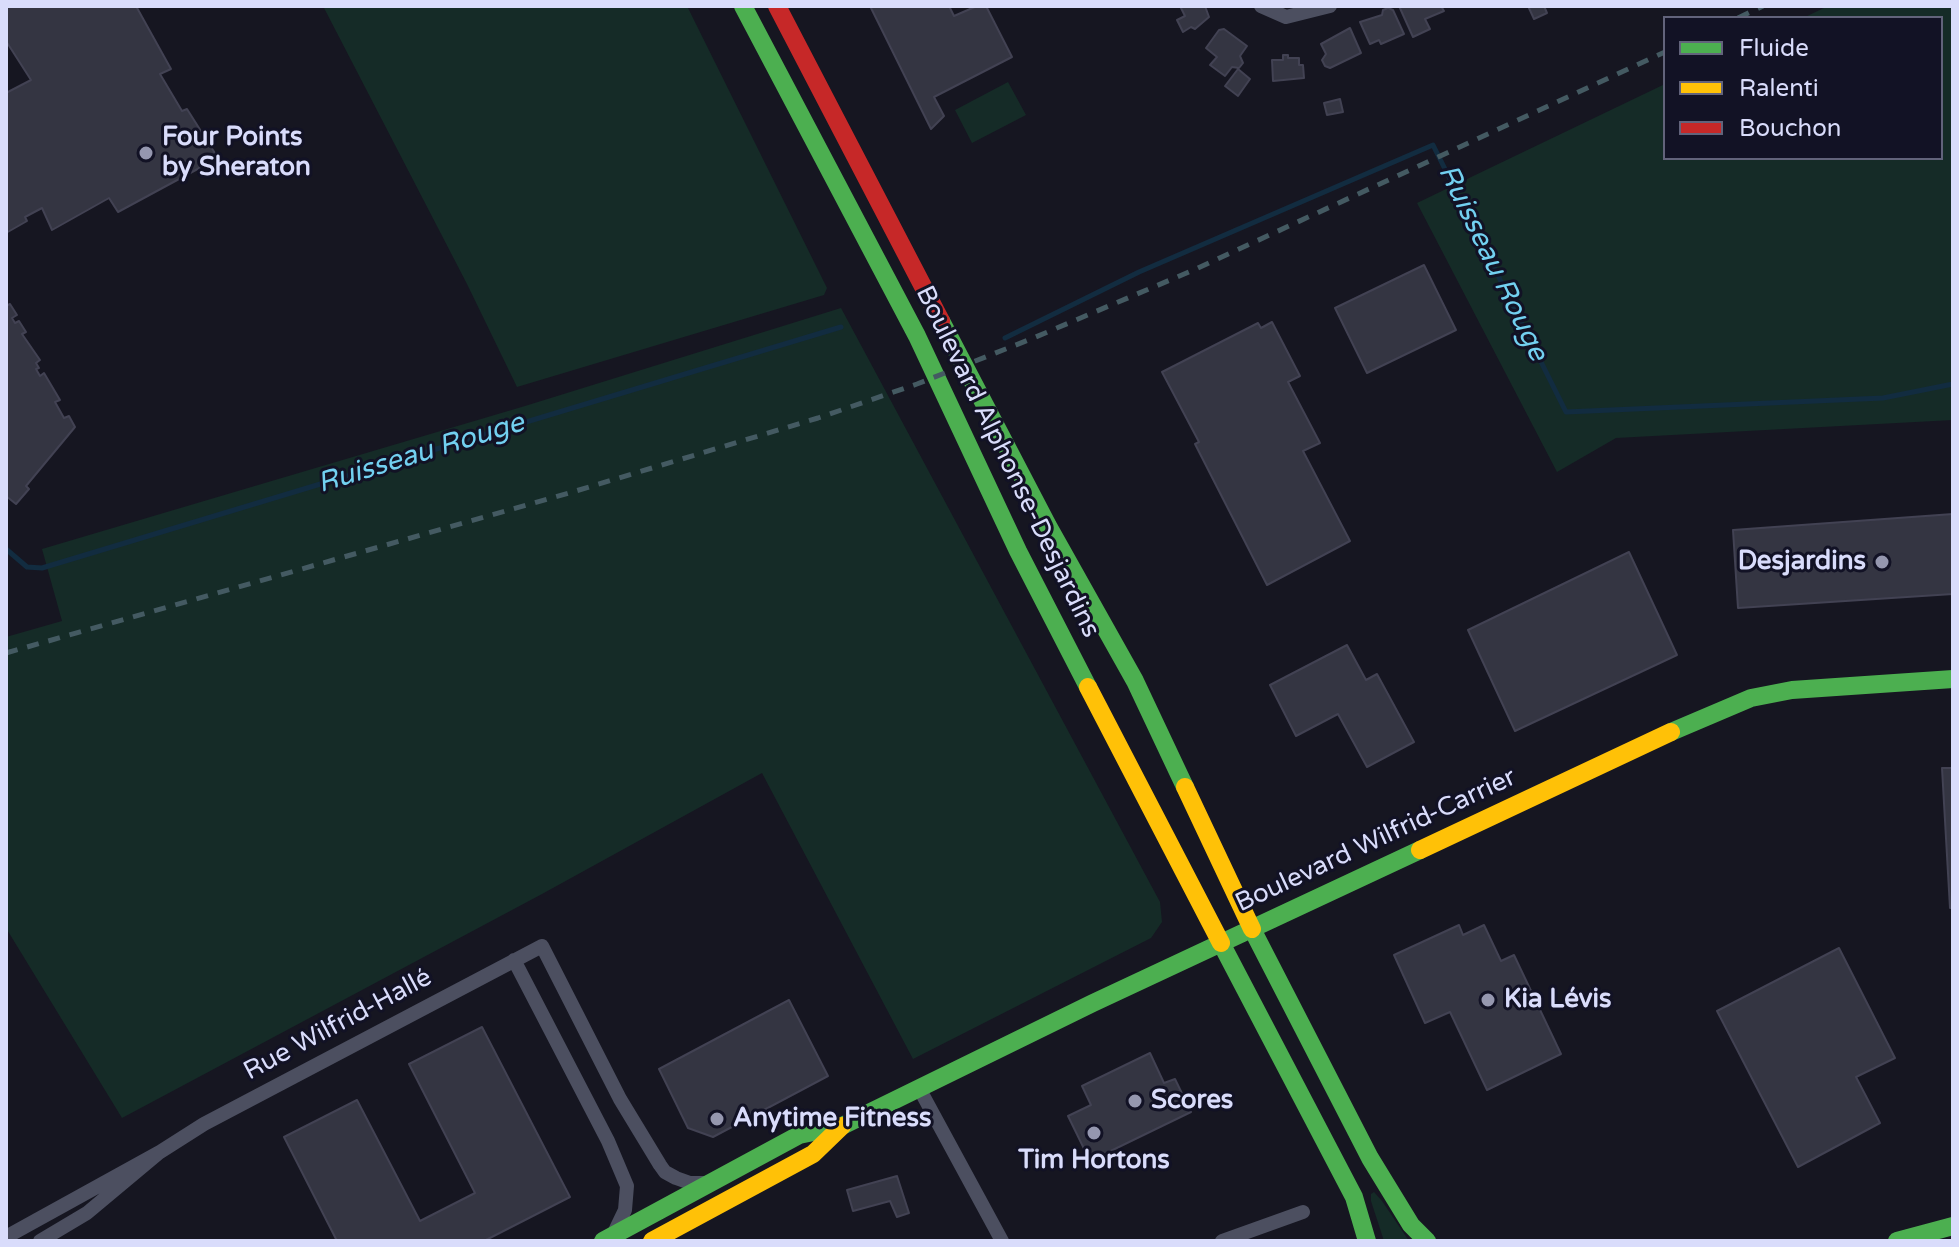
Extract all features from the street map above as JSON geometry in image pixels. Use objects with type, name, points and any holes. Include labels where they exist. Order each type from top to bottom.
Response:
[{"type":"main road","name":"Boulevard Alphonse-Desjardins","points":[[743,6],[917,336],[1018,551],[1354,1197],[1367,1241]]},
{"type":"main road","name":"Boulevard Alphonse-Desjardins","points":[[777,6],[1048,526],[1135,681],[1252,929],[1370,1158],[1411,1225],[1427,1241]]},
{"type":"main road","name":"Boulevard Wilfrid-Carrier","points":[[608,1238],[799,1135],[842,1126],[1561,781],[1751,698],[1792,690],[1953,679]]},
{"type":"main road","name":"Boulevard Wilfrid-Carrier","points":[[652,1241],[813,1154],[842,1126]]},
{"type":"main road","points":[[1897,1241],[1953,1226]]},
{"type":"street","points":[[1261,6],[1286,17],[1330,6]]},
{"type":"street","name":"Rue Wilfrid-Hallé","points":[[6,1237],[218,1117],[542,946],[620,1099],[660,1165],[676,1178],[690,1183],[706,1183]]},
{"type":"street","points":[[514,960],[608,1141],[627,1186],[625,1210],[608,1238]]},
{"type":"street","points":[[919,1088],[1002,1241]]},
{"type":"street","name":"Rue Wilfrid-Hallé","points":[[40,1241],[87,1213],[160,1152]]},
{"type":"street","points":[[1222,1241],[1303,1212]]},
{"type":"green space","points":[[323,6],[687,6],[827,288],[824,295],[517,387]]},
{"type":"green space","points":[[1828,6],[1953,6],[1953,420],[1616,438],[1557,472],[1417,203],[1663,85],[1663,160],[1943,160],[1943,16],[1807,16]]},
{"type":"green space","points":[[1008,82],[1026,115],[972,143],[955,110]]},
{"type":"green space","points":[[841,308],[1160,902],[1162,922],[1151,938],[913,1059],[762,773],[122,1118],[6,928],[6,637],[62,621],[42,549],[525,406]]},
{"type":"green space","points":[[1374,1192],[1409,1241],[1384,1241],[1371,1201]]},
{"type":"building","points":[[6,6],[136,6],[171,69],[160,74],[182,111],[187,109],[218,158],[118,212],[109,198],[52,230],[42,208],[6,233],[6,93],[31,80],[6,41]]},
{"type":"building","points":[[870,6],[949,6],[954,16],[977,6],[986,6],[1012,57],[934,97],[944,116],[931,129]]},
{"type":"building","points":[[1180,6],[1205,6],[1209,17],[1195,29],[1191,27],[1183,32],[1177,20],[1185,16]]},
{"type":"building","points":[[1399,6],[1441,6],[1444,11],[1425,19],[1430,29],[1413,37]]},
{"type":"building","points":[[1528,6],[1544,6],[1547,13],[1534,19]]},
{"type":"building","points":[[1383,10],[1393,10],[1404,34],[1381,44],[1379,40],[1370,44],[1360,22],[1382,15]]},
{"type":"building","points":[[1350,28],[1361,53],[1330,68],[1325,66],[1322,60],[1326,54],[1321,44]]},
{"type":"building","points":[[1224,29],[1247,46],[1240,56],[1243,63],[1239,68],[1232,67],[1225,76],[1210,65],[1217,57],[1206,48],[1219,30]]},
{"type":"building","points":[[1283,55],[1299,58],[1304,78],[1273,81],[1272,60],[1283,60]]},
{"type":"building","points":[[1238,69],[1250,79],[1238,96],[1225,86]]},
{"type":"building","points":[[1340,99],[1343,112],[1327,115],[1324,103]]},
{"type":"building","points":[[1424,265],[1456,330],[1367,373],[1335,308]]},
{"type":"building","points":[[10,304],[17,315],[12,318],[15,323],[19,321],[26,332],[22,334],[40,360],[36,363],[39,368],[36,369],[40,376],[44,373],[60,400],[55,402],[64,418],[69,416],[75,427],[26,486],[29,489],[16,504],[6,496],[6,306]]},
{"type":"building","points":[[1272,322],[1300,376],[1288,382],[1320,443],[1303,451],[1350,541],[1267,585],[1162,372],[1258,323],[1261,328]]},
{"type":"building","points":[[1953,514],[1953,594],[1738,608],[1733,530]]},
{"type":"building","points":[[1629,552],[1677,655],[1515,731],[1468,630]]},
{"type":"building","points":[[1347,645],[1366,680],[1377,674],[1414,742],[1367,767],[1338,714],[1296,736],[1270,685]]},
{"type":"building","points":[[1942,768],[1953,768],[1953,908],[1950,908]]},
{"type":"building","points":[[1459,925],[1463,935],[1484,925],[1501,961],[1514,955],[1561,1054],[1487,1090],[1450,1012],[1425,1023],[1394,955]]},
{"type":"building","points":[[1839,948],[1895,1058],[1856,1077],[1880,1123],[1798,1167],[1717,1011]]},
{"type":"building","points":[[789,1000],[828,1076],[713,1137],[688,1128],[659,1069]]},
{"type":"building","points":[[482,1027],[570,1197],[484,1241],[337,1241],[284,1137],[357,1100],[420,1221],[475,1193],[409,1064]]},
{"type":"building","points":[[1150,1053],[1164,1083],[1175,1079],[1191,1112],[1090,1161],[1068,1116],[1091,1105],[1082,1086]]},
{"type":"building","points":[[897,1176],[909,1213],[897,1217],[890,1201],[853,1211],[847,1190]]},
{"type":"waterway","name":"Ruisseau Rouge","points":[[1005,338],[1139,272],[1433,145],[1566,412],[1883,398],[1953,384]]},
{"type":"waterway","name":"Ruisseau Rouge","points":[[6,549],[27,567],[42,568],[841,327]]},
{"type":"railway","points":[[1742,16],[1763,6]]},
{"type":"railway","points":[[6,653],[569,493],[818,418],[917,384],[1196,269],[1663,53]]},
{"type":"traffic: fast","points":[[743,6],[917,336],[1018,551],[1088,687]]},
{"type":"traffic: fast","points":[[941,321],[1048,526],[1135,681],[1185,787]]},
{"type":"traffic: fast","points":[[1671,732],[1751,698],[1792,690],[1953,679]]},
{"type":"traffic: fast","points":[[603,1241],[799,1135],[842,1126],[1093,1003],[1420,850]]},
{"type":"traffic: fast","points":[[1252,929],[1370,1158],[1411,1225],[1427,1241]]},
{"type":"traffic: fast","points":[[1221,943],[1354,1197],[1367,1241]]},
{"type":"traffic: fast","points":[[1897,1241],[1953,1226]]},
{"type":"traffic: slow","points":[[1088,687],[1221,943]]},
{"type":"traffic: slow","points":[[1420,850],[1671,732]]},
{"type":"traffic: slow","points":[[1185,787],[1252,929]]},
{"type":"traffic: slow","points":[[652,1241],[813,1154],[842,1126]]},
{"type":"traffic: jam","points":[[777,6],[941,321]]},
{"type":"place","name":"Four Points by Sheraton","points":[[146,153]]},
{"type":"place","name":"Desjardins","points":[[1882,562]]},
{"type":"place","name":"Kia Lévis","points":[[1488,1000]]},
{"type":"place","name":"Scores","points":[[1135,1101]]},
{"type":"place","name":"Anytime Fitness","points":[[717,1119]]},
{"type":"place","name":"Tim Hortons","points":[[1094,1133]]}]
